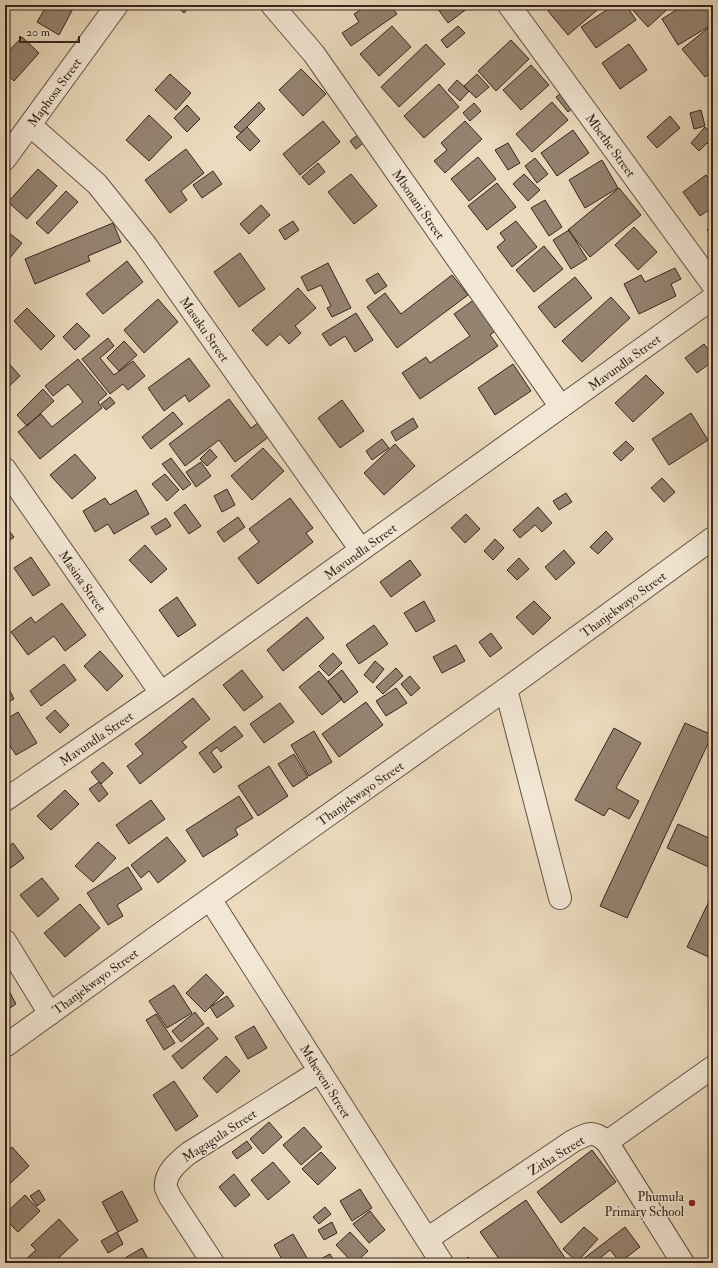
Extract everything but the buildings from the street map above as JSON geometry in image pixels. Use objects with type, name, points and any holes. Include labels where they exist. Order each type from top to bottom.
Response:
[{"type":"street","name":"Maphosa Street","points":[[5,159],[116,5]]},
{"type":"street","name":"Mbonani Street","points":[[272,5],[314,54],[561,407]]},
{"type":"street","name":"Mbethe Street","points":[[509,5],[713,285]]},
{"type":"street","name":"Masuku Street","points":[[30,125],[97,184],[140,238],[361,550]]},
{"type":"street","name":"Mavundla Street","points":[[5,800],[161,693],[713,298]]},
{"type":"street","name":"Masina Street","points":[[5,469],[161,693]]},
{"type":"street","name":"Thanjekwayo Street","points":[[5,1046],[710,545]]},
{"type":"street","points":[[506,689],[560,898]]},
{"type":"street","name":"Msheveni Street","points":[[210,899],[442,1263]]},
{"type":"street","points":[[5,941],[50,1014]]},
{"type":"street","points":[[682,1263],[607,1142],[713,1067]]},
{"type":"street","name":"Magagula Street","points":[[213,1263],[170,1197],[166,1188],[170,1173],[175,1166],[189,1154],[320,1070]]},
{"type":"street","name":"Zitha Street","points":[[427,1239],[582,1136],[596,1134],[607,1142]]},
{"type":"place","name":"Phumula Primary School","points":[[692,1203]]}]
